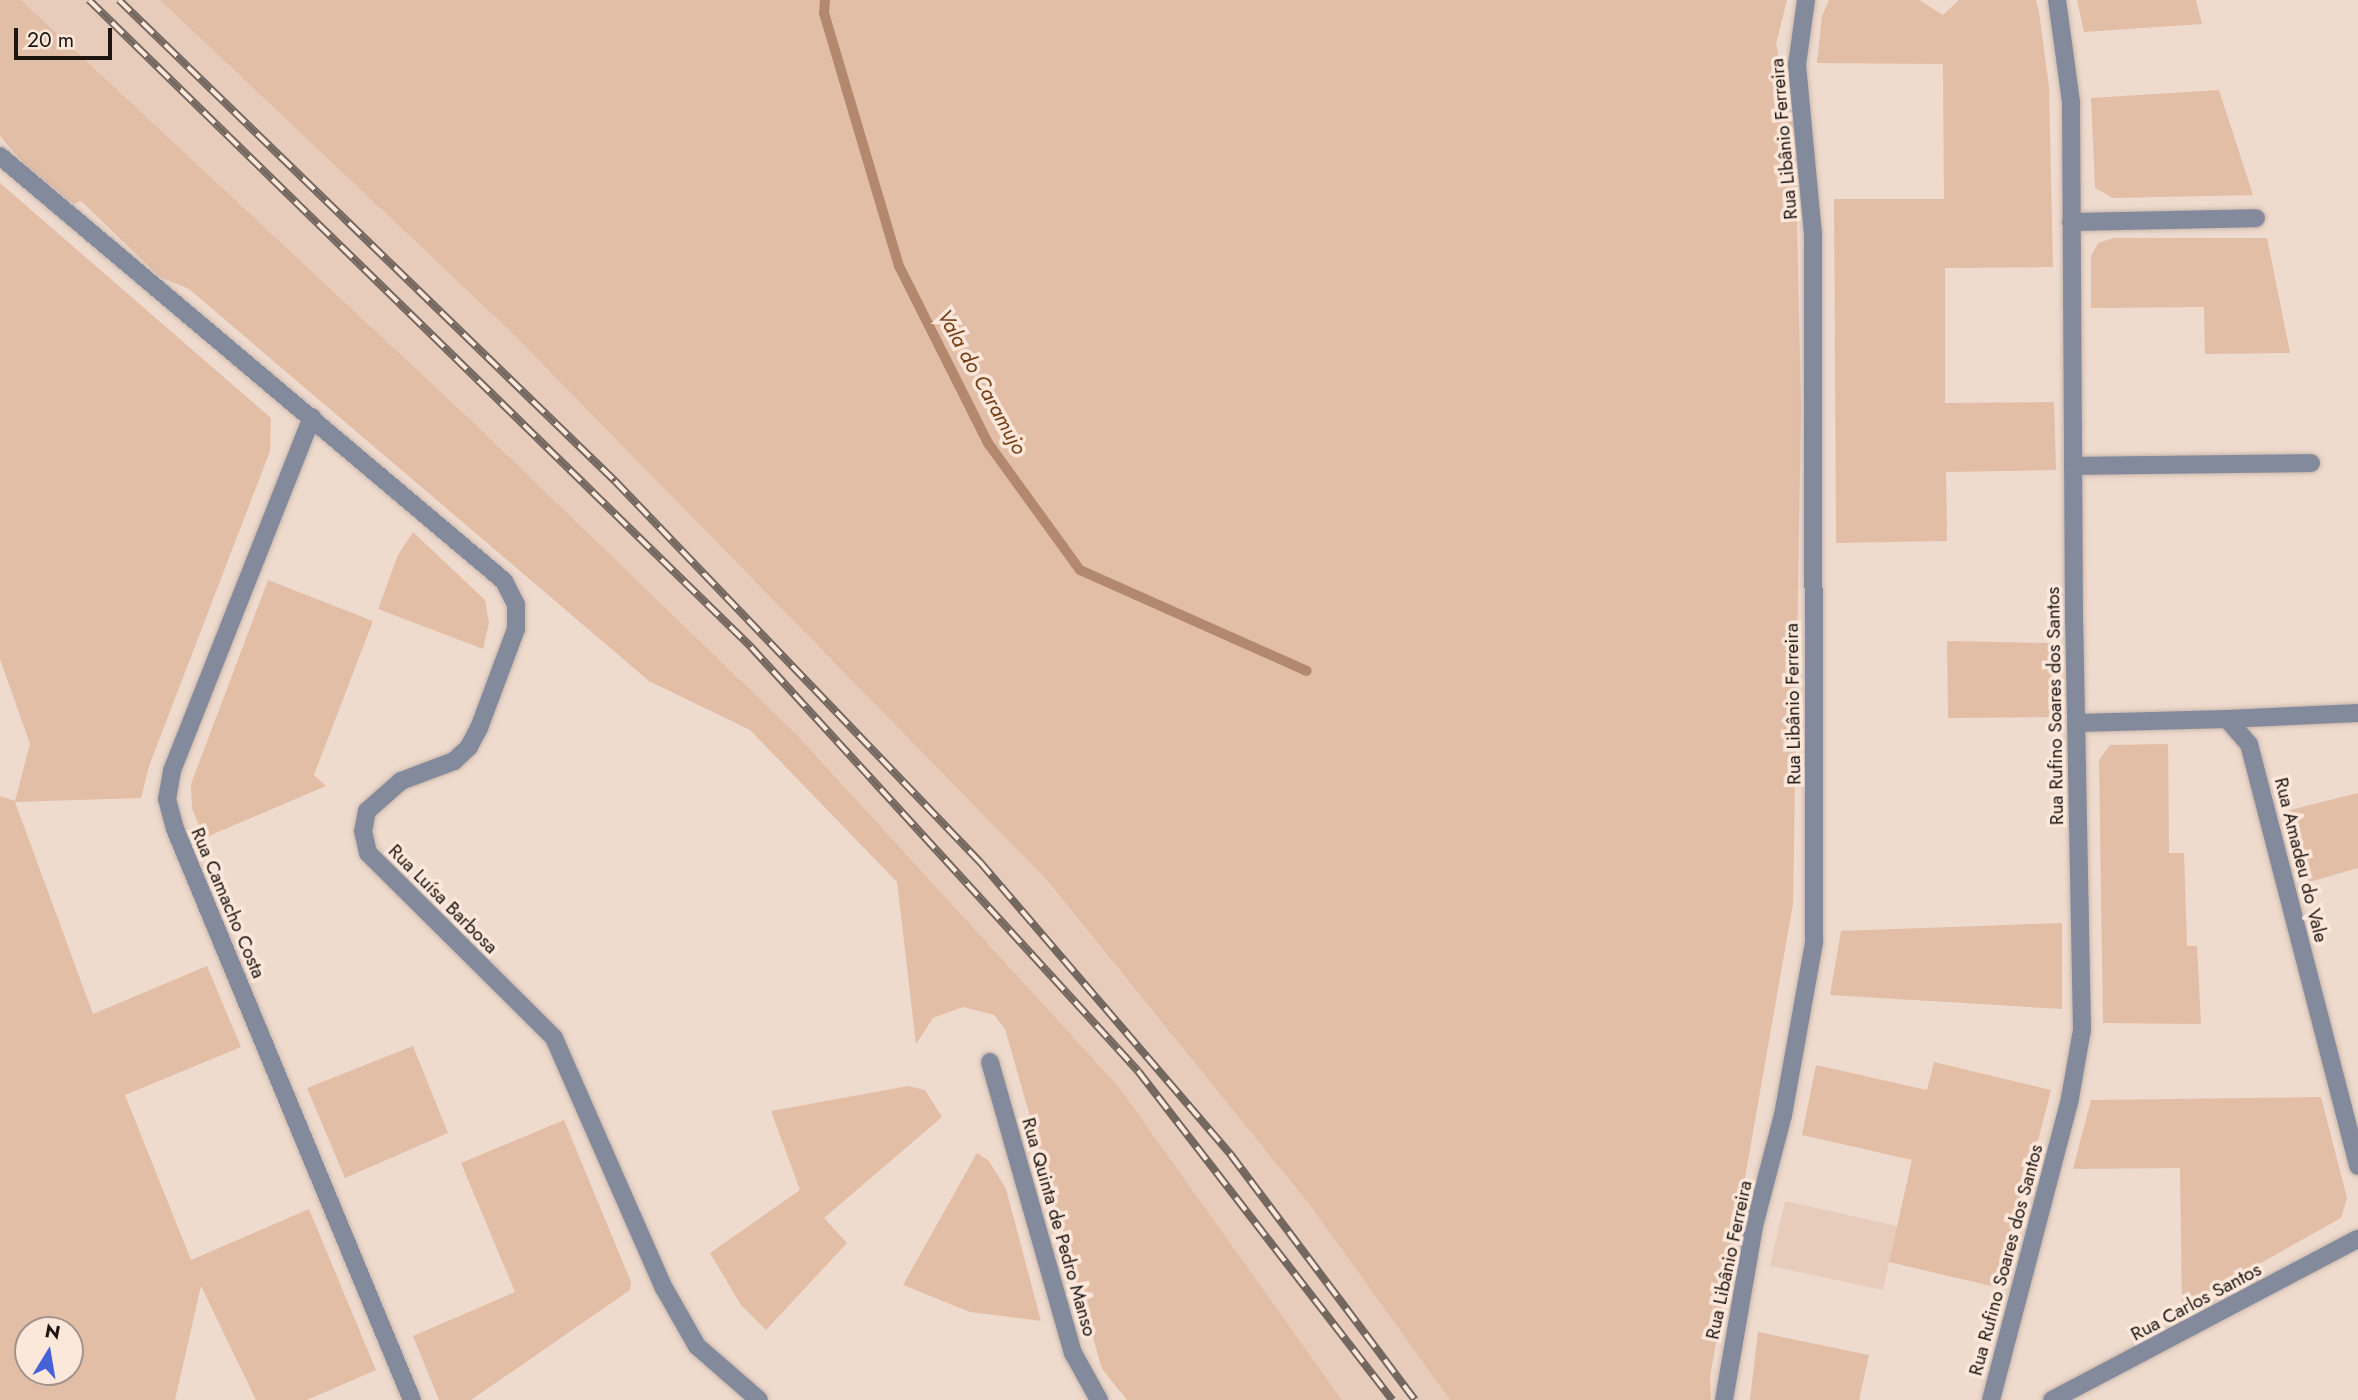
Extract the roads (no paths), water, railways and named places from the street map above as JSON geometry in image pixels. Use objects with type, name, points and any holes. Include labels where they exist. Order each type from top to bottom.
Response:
[{"type":"street","name":"Rua Libânio Ferreira","points":[[1724,1400],[1752,1237],[1783,1115],[1814,942],[1812,206],[1797,65],[1806,0]]},
{"type":"street","name":"Rua Rufino Soares dos Santos","points":[[1991,1400],[2070,1098],[2082,1030],[2073,466],[2071,102],[2057,0]]},
{"type":"street","name":"Rua Luísa Barbosa","points":[[0,156],[474,552],[504,581],[516,605],[511,651],[469,747],[454,761],[401,781],[381,795],[368,811],[363,831],[368,853],[554,1038],[670,1299],[697,1346],[758,1400]]},
{"type":"street","points":[[2071,222],[2256,218]]},
{"type":"street","name":"Rua Camacho Costa","points":[[312,417],[172,771],[167,799],[175,829],[412,1400]]},
{"type":"street","points":[[2073,466],[2311,463]]},
{"type":"street","points":[[2077,723],[2358,713]]},
{"type":"street","name":"Rua Amadeu do Vale","points":[[2227,719],[2249,744],[2358,1166]]},
{"type":"street","name":"Rua Quinta de Pedro Manso","points":[[990,1062],[1073,1353],[1098,1400]]},
{"type":"street","name":"Rua Carlos Santos","points":[[2052,1400],[2358,1239]]},
{"type":"waterway","name":"Vala do Caramujo","points":[[825,0],[824,13],[899,266],[988,443],[1080,570],[1307,671]]},
{"type":"railway","points":[[89,0],[751,647],[1138,1071],[1392,1400]]},
{"type":"railway","points":[[119,0],[615,481],[980,862],[1231,1155],[1415,1400]]}]
